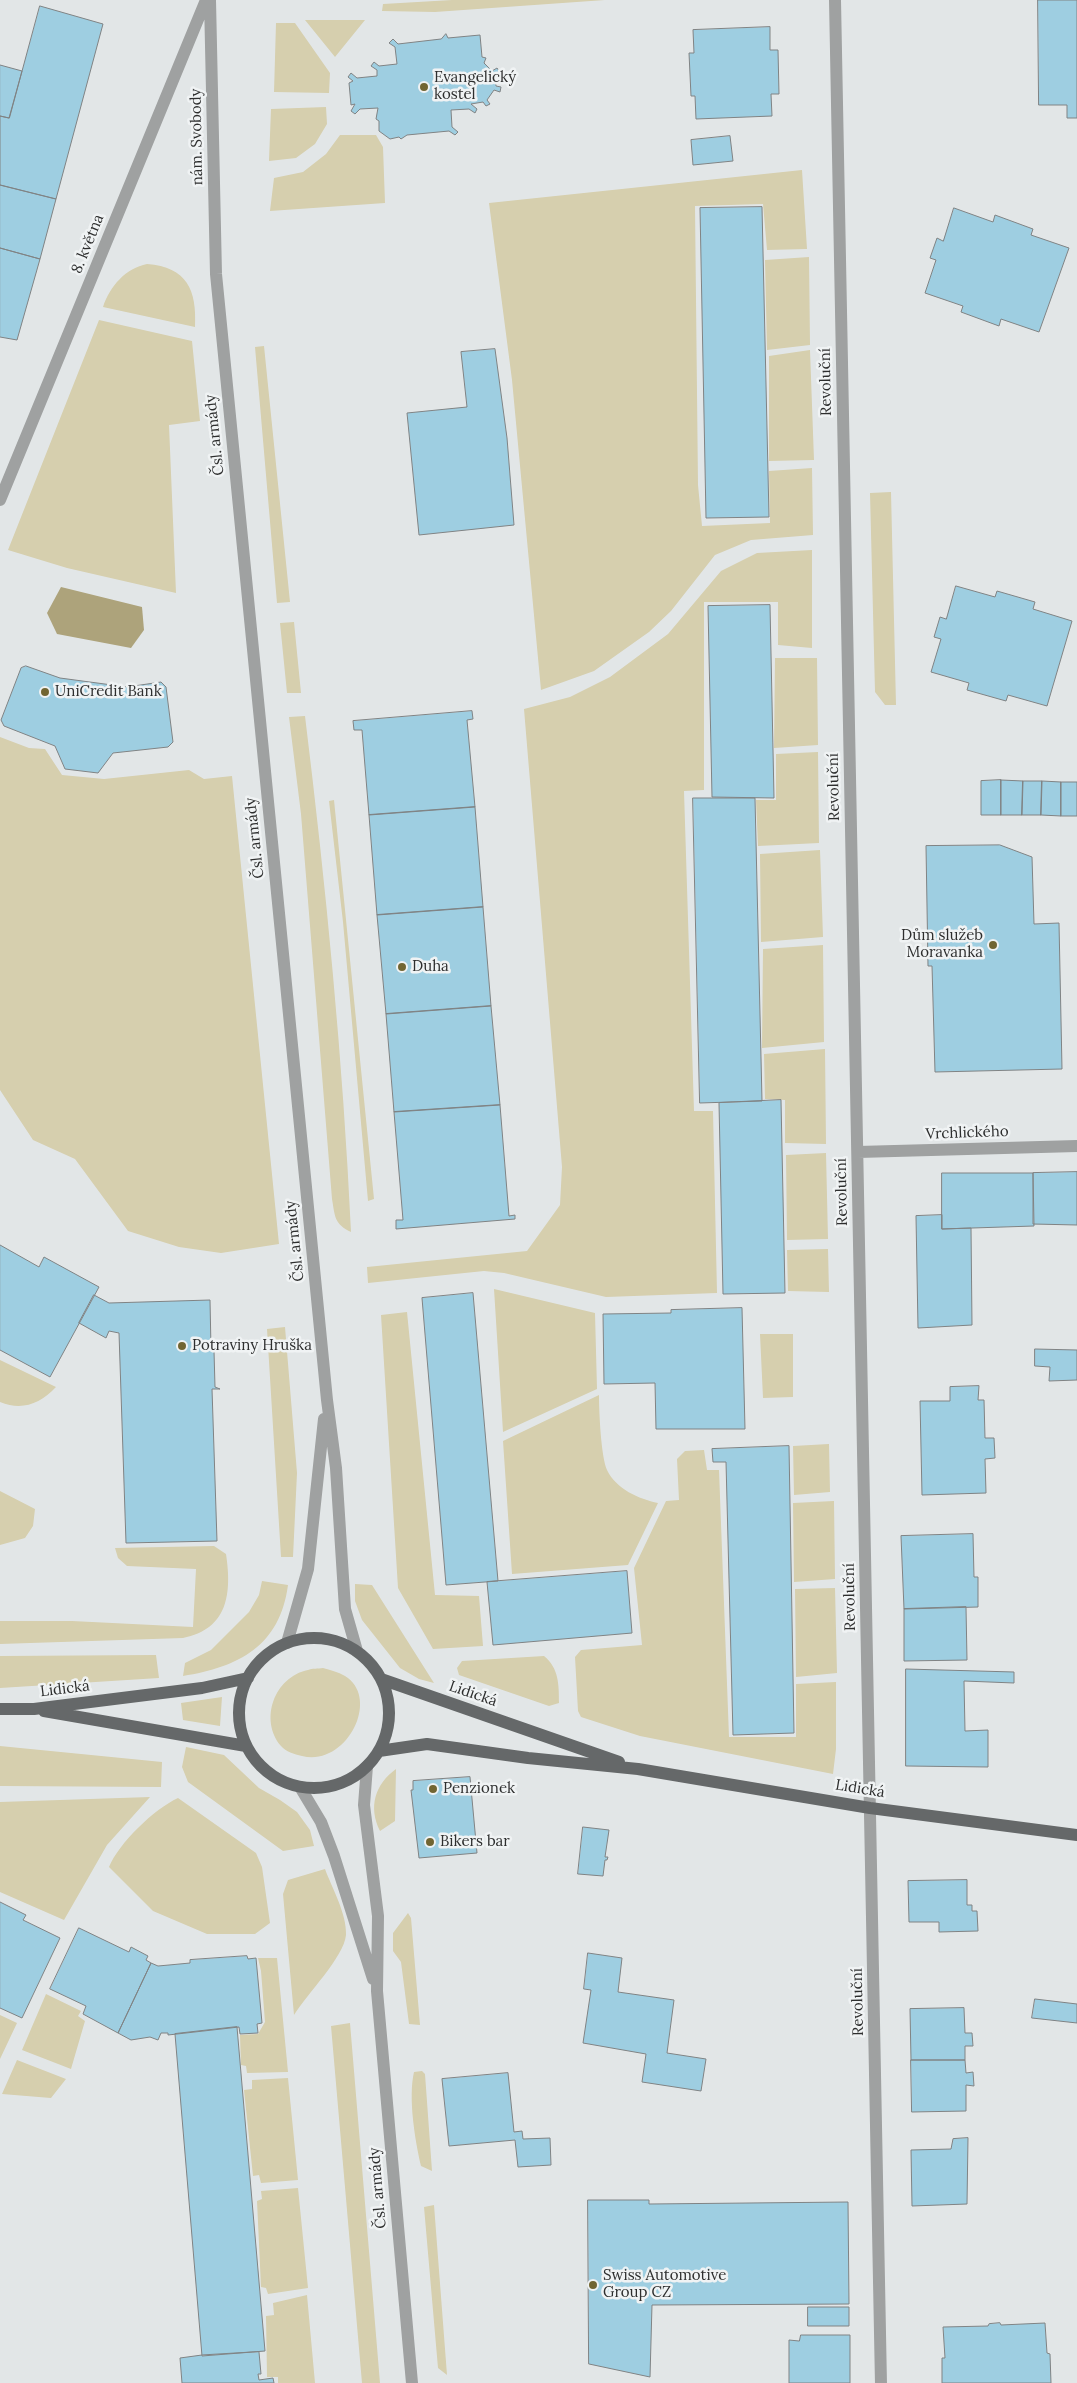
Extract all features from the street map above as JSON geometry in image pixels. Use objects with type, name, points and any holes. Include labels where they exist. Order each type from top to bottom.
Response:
[{"type":"main road","points":[[322,1638],[340,1643],[357,1652],[370,1664],[381,1679],[387,1697],[389,1716],[386,1734],[379,1751],[367,1766],[353,1778],[318,1789],[300,1787],[284,1782],[268,1773],[256,1761],[246,1746],[240,1729],[239,1711],[242,1694],[248,1678],[258,1663],[272,1652],[287,1644],[304,1639],[322,1638]]},
{"type":"main road","name":"Lidická","points":[[0,1709],[34,1709],[202,1688],[248,1678]]},
{"type":"main road","name":"Lidická","points":[[381,1679],[638,1769]]},
{"type":"main road","name":"Lidická","points":[[34,1709],[246,1746]]},
{"type":"main road","name":"Lidická","points":[[379,1751],[427,1744],[528,1758],[638,1769],[870,1808],[1077,1834]]},
{"type":"street","name":"8. května","points":[[0,500],[206,0]]},
{"type":"street","name":"nám. Svobody","points":[[210,0],[216,274]]},
{"type":"street","name":"Revoluční","points":[[835,0],[882,2383]]},
{"type":"street","name":"Čsl. armády","points":[[216,274],[327,1400],[336,1468],[344,1609],[357,1652]]},
{"type":"street","name":"Vrchlického","points":[[858,1152],[1077,1146]]},
{"type":"street","name":"Čsl. armády","points":[[287,1644],[308,1569],[327,1400]]},
{"type":"street","name":"Čsl. armády","points":[[367,1766],[364,1805],[378,1916],[377,1991],[412,2383]]},
{"type":"street","name":"Čsl. armády","points":[[300,1787],[321,1822],[334,1856],[377,1991]]},
{"type":"shaded area","points":[[452,0],[605,0],[435,12],[382,11],[383,4]]},
{"type":"shaded area","points":[[305,20],[365,20],[335,57]]},
{"type":"shaded area","points":[[276,23],[295,23],[330,73],[329,93],[274,92]]},
{"type":"shaded area","points":[[326,107],[327,124],[315,144],[296,158],[269,161],[271,109]]},
{"type":"shaded area","points":[[340,135],[376,135],[383,147],[385,203],[270,211],[274,178],[303,172],[326,154]]},
{"type":"shaded area","points":[[802,170],[807,249],[767,250],[763,204],[695,206],[698,485],[702,526],[770,523],[769,471],[812,468],[813,535],[751,540],[715,555],[671,611],[649,632],[594,671],[541,690],[512,380],[489,203]]},
{"type":"shaded area","points":[[809,257],[810,345],[767,350],[765,260]]},
{"type":"shaded area","points":[[147,264],[172,270],[187,283],[194,302],[195,327],[103,307],[114,285],[120,279],[132,269]]},
{"type":"shaded area","points":[[99,320],[192,341],[200,421],[169,425],[176,593],[67,568],[8,550]]},
{"type":"shaded area","points":[[264,346],[290,602],[277,603],[255,347]]},
{"type":"shaded area","points":[[810,350],[814,460],[769,461],[769,356]]},
{"type":"shaded area","points":[[891,492],[896,705],[885,705],[875,692],[870,493]]},
{"type":"shaded area","points":[[812,550],[812,648],[778,645],[778,602],[704,602],[704,790],[684,791],[694,1111],[713,1111],[717,1293],[606,1297],[504,1273],[484,1271],[368,1283],[367,1267],[527,1251],[560,1205],[562,1167],[524,709],[570,697],[610,677],[668,634],[721,571],[757,553]]},
{"type":"shaded area","points":[[61,587],[142,607],[144,630],[131,648],[57,634],[47,613]]},
{"type":"shaded area","points":[[294,622],[301,693],[287,693],[280,623]]},
{"type":"shaded area","points":[[775,658],[817,658],[818,745],[774,748]]},
{"type":"shaded area","points":[[305,716],[333,974],[348,1167],[351,1232],[338,1223],[332,1199],[301,814],[289,717]]},
{"type":"shaded area","points":[[0,737],[29,748],[45,749],[62,775],[104,779],[189,770],[204,779],[232,776],[279,1244],[221,1253],[179,1247],[128,1231],[75,1159],[33,1140],[0,1090]]},
{"type":"shaded area","points":[[818,752],[819,843],[758,846],[756,800],[776,800],[776,754]]},
{"type":"shaded area","points":[[334,800],[374,1199],[368,1201],[343,922],[329,801]]},
{"type":"shaded area","points":[[820,850],[823,937],[761,942],[760,854]]},
{"type":"shaded area","points":[[823,945],[824,1042],[762,1048],[763,949]]},
{"type":"shaded area","points":[[825,1049],[826,1144],[785,1143],[785,1100],[765,1099],[764,1054]]},
{"type":"shaded area","points":[[826,1153],[828,1239],[787,1240],[786,1155]]},
{"type":"shaded area","points":[[828,1249],[829,1292],[788,1291],[787,1250]]},
{"type":"shaded area","points":[[494,1289],[595,1313],[597,1389],[503,1432]]},
{"type":"shaded area","points":[[407,1312],[435,1595],[479,1596],[483,1646],[433,1649],[398,1588],[381,1315]]},
{"type":"shaded area","points":[[285,1327],[297,1473],[293,1557],[281,1557],[267,1329]]},
{"type":"shaded area","points":[[760,1334],[793,1334],[793,1397],[763,1398]]},
{"type":"shaded area","points":[[0,1360],[56,1387],[44,1398],[23,1406],[8,1405],[0,1402]]},
{"type":"shaded area","points":[[599,1395],[602,1445],[607,1470],[622,1488],[643,1499],[658,1503],[628,1565],[512,1574],[503,1441]]},
{"type":"shaded area","points":[[829,1444],[830,1492],[794,1495],[793,1446]]},
{"type":"shaded area","points":[[704,1450],[707,1470],[719,1470],[729,1737],[796,1737],[796,1684],[836,1682],[836,1749],[833,1774],[640,1736],[581,1717],[578,1711],[575,1657],[581,1650],[642,1645],[634,1568],[666,1501],[679,1500],[677,1459],[685,1451]]},
{"type":"shaded area","points":[[0,1491],[35,1509],[33,1526],[25,1538],[0,1545]]},
{"type":"shaded area","points":[[834,1501],[835,1579],[794,1582],[793,1503]]},
{"type":"shaded area","points":[[214,1546],[226,1554],[228,1569],[227,1596],[224,1608],[218,1618],[210,1627],[198,1633],[183,1638],[0,1644],[0,1621],[72,1621],[193,1627],[196,1569],[127,1566],[118,1558],[115,1548]]},
{"type":"shaded area","points":[[262,1581],[288,1585],[276,1624],[266,1638],[254,1650],[222,1667],[183,1676],[185,1663],[211,1650],[249,1612],[259,1595]]},
{"type":"shaded area","points":[[355,1584],[372,1585],[434,1683],[419,1679],[400,1668],[362,1620],[355,1601]]},
{"type":"shaded area","points":[[835,1588],[837,1673],[796,1677],[795,1589]]},
{"type":"shaded area","points":[[156,1655],[159,1678],[0,1688],[0,1656]]},
{"type":"shaded area","points":[[544,1656],[553,1666],[558,1683],[559,1703],[549,1706],[459,1675],[457,1668],[462,1661]]},
{"type":"shaded area","points":[[323,1668],[345,1676],[355,1686],[360,1699],[359,1714],[354,1728],[345,1741],[333,1751],[318,1757],[293,1754],[283,1748],[274,1736],[271,1712],[274,1701],[286,1681],[296,1674],[310,1669]]},
{"type":"shaded area","points":[[222,1697],[220,1726],[183,1720],[181,1703]]},
{"type":"shaded area","points":[[0,1746],[162,1762],[161,1787],[0,1786]]},
{"type":"shaded area","points":[[186,1747],[224,1755],[259,1788],[297,1812],[310,1830],[314,1846],[283,1851],[188,1782],[182,1767]]},
{"type":"shaded area","points":[[396,1769],[395,1821],[380,1831],[374,1813],[376,1797],[383,1782]]},
{"type":"shaded area","points":[[150,1797],[107,1845],[64,1920],[0,1892],[0,1802]]},
{"type":"shaded area","points":[[178,1798],[256,1853],[262,1867],[270,1923],[255,1934],[207,1934],[153,1911],[109,1867],[121,1848],[148,1818]]},
{"type":"shaded area","points":[[325,1869],[342,1910],[346,1935],[339,1954],[294,2015],[283,1894],[288,1880]]},
{"type":"shaded area","points":[[408,1913],[411,1918],[420,2025],[409,2024],[401,1962],[393,1951],[393,1933]]},
{"type":"shaded area","points":[[258,1958],[277,1958],[288,2072],[247,2073],[246,2066],[241,2065],[240,2035],[258,2034],[265,2022],[261,1971]]},
{"type":"shaded area","points":[[46,1994],[81,2011],[78,2016],[85,2021],[71,2069],[22,2050]]},
{"type":"shaded area","points":[[0,2015],[17,2023],[0,2059]]},
{"type":"shaded area","points":[[350,2023],[380,2383],[362,2383],[331,2026]]},
{"type":"shaded area","points":[[17,2060],[66,2079],[51,2098],[2,2094]]},
{"type":"shaded area","points":[[422,2071],[425,2074],[432,2171],[421,2166],[413,2119],[412,2082],[414,2072]]},
{"type":"shaded area","points":[[288,2078],[298,2180],[261,2183],[259,2175],[253,2176],[244,2090],[252,2089],[252,2080]]},
{"type":"shaded area","points":[[298,2188],[308,2288],[268,2294],[266,2288],[261,2287],[257,2201],[262,2199],[261,2191]]},
{"type":"shaded area","points":[[434,2205],[447,2375],[438,2368],[424,2207]]},
{"type":"shaded area","points":[[307,2295],[315,2383],[278,2383],[278,2377],[267,2377],[266,2316],[274,2315],[273,2303]]},
{"type":"building","points":[[1038,0],[1077,0],[1077,118],[1067,118],[1067,105],[1039,105]]},
{"type":"building","points":[[40,6],[103,24],[56,199],[0,185],[0,116],[9,118]]},
{"type":"building","points":[[770,27],[770,50],[778,50],[779,94],[771,94],[772,116],[696,119],[695,96],[691,96],[689,53],[694,53],[693,30]]},
{"type":"building","name":"Evangelický kostel","points":[[446,34],[448,38],[480,35],[482,57],[486,58],[484,63],[492,71],[497,68],[500,72],[495,75],[496,86],[501,87],[500,92],[494,90],[487,100],[490,104],[486,106],[483,102],[471,104],[477,109],[475,113],[469,109],[451,110],[452,127],[458,132],[455,135],[449,131],[407,135],[401,139],[399,137],[390,139],[379,131],[379,121],[376,119],[378,108],[360,109],[355,114],[351,111],[355,104],[351,105],[349,83],[353,81],[348,77],[351,73],[357,78],[377,76],[377,70],[371,66],[374,62],[379,66],[397,64],[395,47],[389,43],[393,39],[398,44],[441,39]]},
{"type":"building","points":[[0,65],[22,71],[9,118],[0,116]]},
{"type":"building","points":[[730,136],[733,161],[693,165],[691,140]]},
{"type":"building","points":[[0,185],[56,199],[40,259],[0,248]]},
{"type":"building","points":[[762,207],[769,517],[706,518],[700,208]]},
{"type":"building","points":[[954,208],[993,222],[995,215],[1033,229],[1031,235],[1069,248],[1039,332],[1001,319],[999,326],[961,312],[963,306],[925,293],[936,260],[930,258],[937,238],[943,241]]},
{"type":"building","points":[[0,248],[40,259],[17,340],[0,337]]},
{"type":"building","points":[[495,349],[507,438],[514,525],[419,535],[407,413],[467,407],[461,352]]},
{"type":"building","points":[[956,586],[995,597],[997,591],[1035,602],[1033,609],[1072,621],[1047,706],[1008,695],[1006,701],[967,690],[969,683],[931,672],[941,639],[934,637],[940,617],[946,619]]},
{"type":"building","points":[[770,605],[774,798],[712,797],[708,606]]},
{"type":"building","points":[[26,666],[60,678],[127,687],[161,682],[166,687],[173,742],[168,747],[113,753],[98,773],[65,769],[55,746],[4,726],[1,720],[21,668]]},
{"type":"building","points":[[472,711],[473,719],[467,720],[475,807],[369,815],[362,730],[354,730],[353,721]]},
{"type":"building","points":[[1001,780],[1023,781],[1022,815],[1001,815]]},
{"type":"building","points":[[1001,780],[1001,815],[981,815],[981,781]]},
{"type":"building","points":[[1023,781],[1042,781],[1041,815],[1022,815]]},
{"type":"building","points":[[1042,781],[1061,782],[1061,816],[1041,815]]},
{"type":"building","points":[[1061,782],[1077,782],[1077,816],[1061,816]]},
{"type":"building","points":[[693,798],[755,798],[762,1101],[700,1103]]},
{"type":"building","points":[[475,807],[483,907],[377,915],[369,815]]},
{"type":"building","name":"Dům služeb Moravanka","points":[[1000,845],[1032,857],[1034,924],[1059,923],[1062,1069],[935,1072],[932,966],[928,966],[926,846]]},
{"type":"building","points":[[483,907],[491,1006],[386,1014],[377,915]]},
{"type":"building","points":[[491,1006],[500,1105],[394,1112],[386,1014]]},
{"type":"building","points":[[781,1100],[785,1293],[723,1294],[719,1103]]},
{"type":"building","points":[[500,1105],[509,1216],[515,1215],[515,1219],[396,1229],[396,1220],[403,1220],[394,1112]]},
{"type":"building","points":[[1077,1172],[1077,1225],[1033,1224],[1033,1173]]},
{"type":"building","points":[[942,1173],[1033,1173],[1034,1226],[942,1229]]},
{"type":"building","points":[[942,1215],[942,1229],[971,1228],[972,1325],[918,1328],[916,1216]]},
{"type":"building","points":[[0,1245],[39,1267],[44,1257],[99,1287],[50,1377],[0,1350]]},
{"type":"building","points":[[473,1293],[498,1581],[446,1585],[422,1298]]},
{"type":"building","points":[[94,1295],[109,1303],[210,1300],[211,1349],[218,1349],[214,1351],[215,1387],[220,1389],[212,1389],[217,1541],[126,1543],[119,1333],[109,1331],[106,1338],[79,1323]]},
{"type":"building","points":[[742,1308],[745,1429],[656,1429],[655,1383],[604,1384],[603,1314],[671,1313],[671,1310]]},
{"type":"building","points":[[1035,1349],[1077,1350],[1077,1380],[1049,1381],[1050,1367],[1035,1366]]},
{"type":"building","points":[[979,1386],[978,1400],[984,1400],[985,1438],[994,1438],[995,1458],[985,1459],[986,1493],[922,1495],[920,1401],[950,1401],[950,1387]]},
{"type":"building","points":[[789,1446],[794,1733],[733,1735],[726,1462],[713,1462],[712,1449]]},
{"type":"building","points":[[973,1534],[974,1577],[978,1577],[978,1607],[904,1609],[901,1536]]},
{"type":"building","points":[[627,1571],[632,1633],[493,1645],[487,1582]]},
{"type":"building","points":[[966,1607],[967,1660],[904,1661],[904,1609]]},
{"type":"building","points":[[906,1669],[1014,1672],[1014,1683],[964,1681],[965,1731],[988,1730],[988,1767],[906,1766]]},
{"type":"building","points":[[470,1777],[477,1853],[419,1858],[411,1790],[413,1790],[413,1781]]},
{"type":"building","points":[[583,1827],[609,1830],[605,1857],[608,1857],[605,1860],[603,1876],[578,1874]]},
{"type":"building","points":[[967,1880],[967,1905],[972,1905],[972,1911],[977,1911],[978,1931],[939,1932],[939,1922],[909,1922],[908,1881]]},
{"type":"building","points":[[0,1902],[26,1915],[23,1920],[60,1938],[22,2018],[0,2008]]},
{"type":"building","points":[[79,1928],[129,1952],[131,1947],[148,1956],[146,1960],[151,1963],[118,2033],[83,2014],[86,2006],[50,1989]]},
{"type":"building","points":[[588,1953],[622,1958],[618,1992],[674,2000],[667,2053],[706,2059],[701,2091],[642,2082],[646,2054],[583,2043],[591,1990],[584,1989]]},
{"type":"building","points":[[247,1956],[248,1959],[256,1958],[262,2023],[257,2024],[258,2033],[240,2034],[239,2027],[168,2035],[168,2033],[161,2033],[158,2040],[150,2037],[131,2040],[118,2033],[151,1963],[158,1966],[190,1963],[190,1960]]},
{"type":"building","points":[[1035,1999],[1077,2004],[1077,2023],[1032,2018]]},
{"type":"building","points":[[964,2008],[965,2033],[972,2033],[973,2046],[965,2046],[965,2060],[911,2060],[910,2009]]},
{"type":"building","points":[[237,2027],[265,2351],[202,2356],[175,2034]]},
{"type":"building","points":[[911,2060],[965,2060],[966,2073],[973,2072],[974,2086],[966,2085],[966,2111],[912,2112]]},
{"type":"building","points":[[508,2073],[514,2132],[522,2131],[523,2139],[550,2138],[551,2165],[518,2167],[515,2140],[449,2146],[442,2079]]},
{"type":"building","points":[[968,2138],[967,2204],[912,2206],[911,2150],[951,2149],[953,2139]]},
{"type":"building","points":[[588,2200],[649,2200],[649,2204],[848,2202],[849,2304],[652,2305],[650,2377],[589,2364]]},
{"type":"building","points":[[808,2307],[849,2307],[849,2326],[808,2326]]},
{"type":"building","points":[[1000,2323],[1001,2325],[1045,2323],[1047,2353],[1050,2354],[1051,2383],[942,2383],[942,2358],[945,2358],[943,2327],[988,2326],[989,2324]]},
{"type":"building","points":[[801,2335],[850,2335],[850,2383],[789,2383],[789,2340],[799,2341]]},
{"type":"building","points":[[259,2352],[261,2374],[258,2374],[259,2380],[273,2378],[274,2383],[182,2383],[180,2358]]},
{"type":"place","name":"Evangelický kostel","points":[[424,87]]},
{"type":"place","name":"UniCredit Bank","points":[[45,692]]},
{"type":"place","name":"Dům služeb Moravanka","points":[[993,945]]},
{"type":"place","name":"Duha","points":[[402,967]]},
{"type":"place","name":"Potraviny Hruška","points":[[182,1346]]},
{"type":"place","name":"Penzionek","points":[[433,1789]]},
{"type":"place","name":"Bikers bar","points":[[430,1842]]},
{"type":"place","name":"Swiss Automotive Group CZ","points":[[593,2285]]}]
